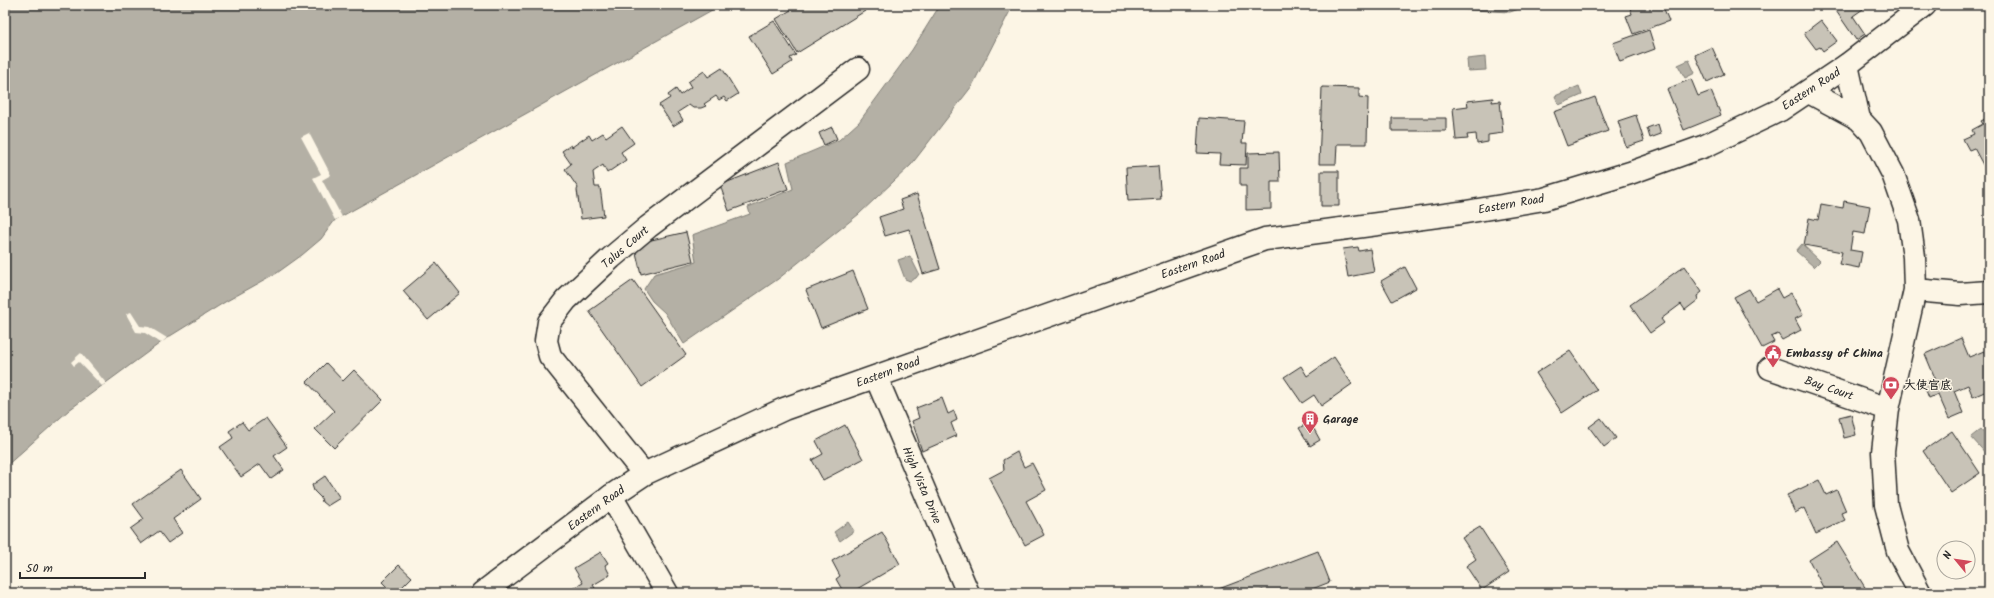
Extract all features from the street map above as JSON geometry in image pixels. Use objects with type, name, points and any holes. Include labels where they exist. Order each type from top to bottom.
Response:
[{"type":"main road","name":"Eastern Road","points":[[482,593],[611,496],[644,474],[784,409],[876,377],[902,366],[1265,239],[1460,213],[1544,199],[1630,173],[1705,146],[1780,110],[1809,92],[1847,65],[1925,5]]},
{"type":"main road","points":[[1847,65],[1859,118]]},
{"type":"main road","name":"Talus Court","points":[[644,474],[550,356],[546,341],[549,322],[566,300],[642,232],[858,70]]},
{"type":"main road","points":[[1809,92],[1859,118],[1871,132],[1893,174],[1909,220],[1914,257],[1915,290],[1888,409],[1883,452],[1886,505],[1898,551],[1920,593]]},
{"type":"main road","points":[[1915,290],[1960,294],[1989,292]]},
{"type":"main road","name":"Bay Court","points":[[1770,368],[1888,409]]},
{"type":"main road","name":"High Vista Drive","points":[[876,377],[968,593]]},
{"type":"main road","points":[[611,496],[666,593]]},
{"type":"shaded area","points":[[5,5],[721,5],[335,220],[321,239],[302,255],[277,273],[225,302],[167,338],[69,410],[5,467]]},
{"type":"shaded area","points":[[940,5],[1013,5],[972,86],[911,165],[859,214],[778,279],[684,344],[665,313],[652,301],[644,289],[654,274],[696,262],[692,235],[750,214],[748,207],[793,189],[787,162],[839,140],[859,122],[912,50]]},
{"type":"shaded area","points":[[1379,5],[1531,5],[1510,12]]},
{"type":"shaded area","points":[[1485,57],[1486,70],[1468,71],[1467,59]]},
{"type":"shaded area","points":[[1689,60],[1695,73],[1685,78],[1678,65]]},
{"type":"shaded area","points":[[1579,86],[1582,95],[1559,105],[1555,96]]},
{"type":"shaded area","points":[[1802,244],[1820,261],[1814,267],[1796,251]]},
{"type":"shaded area","points":[[910,256],[919,274],[916,278],[910,281],[905,279],[898,260]]},
{"type":"shaded area","points":[[1981,429],[1989,438],[1989,457],[1971,437]]},
{"type":"shaded area","points":[[848,522],[854,531],[840,541],[834,532]]},
{"type":"pier","points":[[309,133],[331,175],[322,180],[342,217],[335,220],[313,178],[321,174],[301,137]]},
{"type":"pier","points":[[131,312],[140,326],[149,327],[167,338],[161,343],[145,333],[136,332],[126,314]]},
{"type":"pier","points":[[81,353],[106,383],[102,386],[79,362],[74,366],[71,362]]},
{"type":"building","points":[[799,5],[862,5],[865,11],[797,53],[776,19]]},
{"type":"building","points":[[1629,5],[1673,5],[1664,9],[1669,21],[1633,34],[1626,16],[1632,14]]},
{"type":"building","points":[[1832,5],[1861,5],[1863,9],[1853,16],[1865,34],[1856,40]]},
{"type":"building","points":[[1821,20],[1837,41],[1823,51],[1820,47],[1816,49],[1804,33]]},
{"type":"building","points":[[774,21],[796,55],[790,58],[792,62],[773,74],[749,36]]},
{"type":"building","points":[[1649,30],[1655,49],[1620,62],[1613,43]]},
{"type":"building","points":[[1712,47],[1724,74],[1707,82],[1695,55]]},
{"type":"building","points":[[722,68],[738,94],[727,101],[724,97],[719,100],[716,96],[704,104],[706,106],[701,108],[693,108],[689,105],[678,112],[683,120],[673,126],[659,105],[670,98],[668,95],[676,89],[680,95],[691,87],[688,82],[704,71],[708,77]]},
{"type":"building","points":[[1691,79],[1698,96],[1711,91],[1721,115],[1684,130],[1667,89]]},
{"type":"building","points":[[1322,87],[1359,88],[1359,97],[1368,98],[1367,144],[1337,144],[1336,164],[1319,164]]},
{"type":"building","points":[[1595,97],[1608,131],[1567,146],[1554,112]]},
{"type":"building","points":[[1493,98],[1492,102],[1500,101],[1503,133],[1488,135],[1488,142],[1477,144],[1476,134],[1467,135],[1468,139],[1456,140],[1453,108],[1468,106],[1467,101]]},
{"type":"building","points":[[1636,115],[1644,141],[1626,147],[1618,121]]},
{"type":"building","points":[[1989,117],[1989,176],[1974,148],[1969,150],[1963,139],[1974,134],[1972,130],[1983,124],[1981,121]]},
{"type":"building","points":[[1199,118],[1244,121],[1242,143],[1247,143],[1246,165],[1219,164],[1220,154],[1197,153]]},
{"type":"building","points":[[1392,118],[1446,118],[1446,131],[1392,131]]},
{"type":"building","points":[[1658,124],[1661,134],[1650,138],[1647,128]]},
{"type":"building","points":[[622,126],[634,143],[621,152],[626,160],[607,173],[603,165],[593,172],[595,187],[600,187],[604,216],[581,219],[578,188],[565,169],[571,164],[562,151],[571,145],[572,147],[589,135],[592,140],[603,133],[606,137]]},
{"type":"building","points":[[832,127],[837,139],[824,145],[819,133]]},
{"type":"building","points":[[1279,152],[1280,182],[1271,182],[1271,209],[1246,210],[1246,186],[1240,186],[1240,168],[1248,168],[1248,153]]},
{"type":"building","points":[[779,162],[788,189],[729,211],[720,185]]},
{"type":"building","points":[[1158,166],[1161,199],[1128,201],[1126,168]]},
{"type":"building","points":[[1321,171],[1339,171],[1339,206],[1321,206]]},
{"type":"building","points":[[917,194],[940,269],[923,274],[909,229],[885,236],[879,217],[903,209],[900,200]]},
{"type":"building","points":[[1844,201],[1870,206],[1865,234],[1853,232],[1850,250],[1862,252],[1859,268],[1839,264],[1842,252],[1804,245],[1809,218],[1818,220],[1821,204],[1843,208]]},
{"type":"building","points":[[686,232],[693,261],[641,274],[634,244]]},
{"type":"building","points":[[1358,247],[1359,251],[1370,249],[1374,272],[1348,277],[1343,249]]},
{"type":"building","points":[[436,263],[460,293],[428,320],[403,291]]},
{"type":"building","points":[[1684,266],[1702,292],[1697,296],[1698,300],[1685,310],[1681,304],[1661,319],[1664,323],[1650,333],[1630,305]]},
{"type":"building","points":[[1405,267],[1416,288],[1392,301],[1381,281]]},
{"type":"building","points":[[853,271],[868,309],[821,328],[806,290]]},
{"type":"building","points":[[633,280],[686,355],[642,387],[589,311]]},
{"type":"building","points":[[1749,289],[1756,301],[1777,289],[1782,298],[1791,293],[1803,315],[1795,319],[1801,330],[1782,340],[1778,334],[1771,337],[1774,342],[1762,348],[1734,297]]},
{"type":"building","points":[[1961,338],[1969,357],[1984,351],[1989,363],[1989,390],[1973,397],[1968,385],[1954,391],[1963,413],[1949,419],[1938,394],[1929,398],[1923,383],[1935,378],[1925,354]]},
{"type":"building","points":[[1570,351],[1597,390],[1562,413],[1536,373]]},
{"type":"building","points":[[1334,357],[1352,384],[1321,406],[1314,395],[1302,403],[1284,377],[1301,366],[1307,376]]},
{"type":"building","points":[[326,363],[343,381],[354,370],[383,400],[334,448],[315,429],[334,411],[307,382]]},
{"type":"building","points":[[942,398],[948,414],[954,411],[957,420],[951,423],[956,436],[922,451],[912,421],[919,418],[916,408]]},
{"type":"building","points":[[1851,414],[1856,435],[1844,438],[1839,417]]},
{"type":"building","points":[[266,418],[287,447],[274,456],[284,470],[271,479],[260,464],[241,477],[220,447],[233,438],[229,431],[242,422],[248,430]]},
{"type":"building","points":[[1601,418],[1616,438],[1604,447],[1589,427]]},
{"type":"building","name":"Garage","points":[[1310,422],[1320,440],[1310,446],[1299,428]]},
{"type":"building","points":[[845,425],[863,459],[823,480],[812,460],[823,454],[816,441]]},
{"type":"building","points":[[1952,431],[1980,473],[1951,493],[1923,451]]},
{"type":"building","points":[[1017,452],[1024,467],[1032,463],[1046,490],[1026,501],[1044,535],[1025,545],[989,478],[1004,470],[1003,460]]},
{"type":"building","points":[[181,470],[201,499],[173,519],[182,533],[168,543],[159,531],[141,544],[130,529],[144,519],[133,504]]},
{"type":"building","points":[[325,476],[340,498],[327,506],[314,491],[312,485]]},
{"type":"building","points":[[1819,480],[1826,495],[1837,490],[1846,511],[1841,513],[1845,520],[1816,534],[1804,508],[1795,513],[1787,495]]},
{"type":"building","points":[[1480,527],[1509,572],[1482,590],[1466,566],[1476,559],[1462,538]]},
{"type":"building","points":[[882,532],[900,564],[850,593],[844,593],[836,579],[840,576],[832,561]]},
{"type":"building","points":[[1837,542],[1866,589],[1859,593],[1826,593],[1809,560]]},
{"type":"building","points":[[1318,551],[1330,582],[1302,593],[1264,593],[1263,590],[1256,593],[1217,593],[1216,590]]},
{"type":"building","points":[[601,552],[608,563],[605,565],[610,575],[593,585],[598,593],[574,593],[572,589],[583,583],[574,568]]},
{"type":"building","points":[[399,565],[412,577],[396,593],[393,593],[382,582]]},
{"type":"place","name":"Embassy of China","points":[[1773,368]]},
{"type":"place","name":"大使官底","points":[[1891,400]]},
{"type":"place","name":"Garage","points":[[1310,434]]}]
